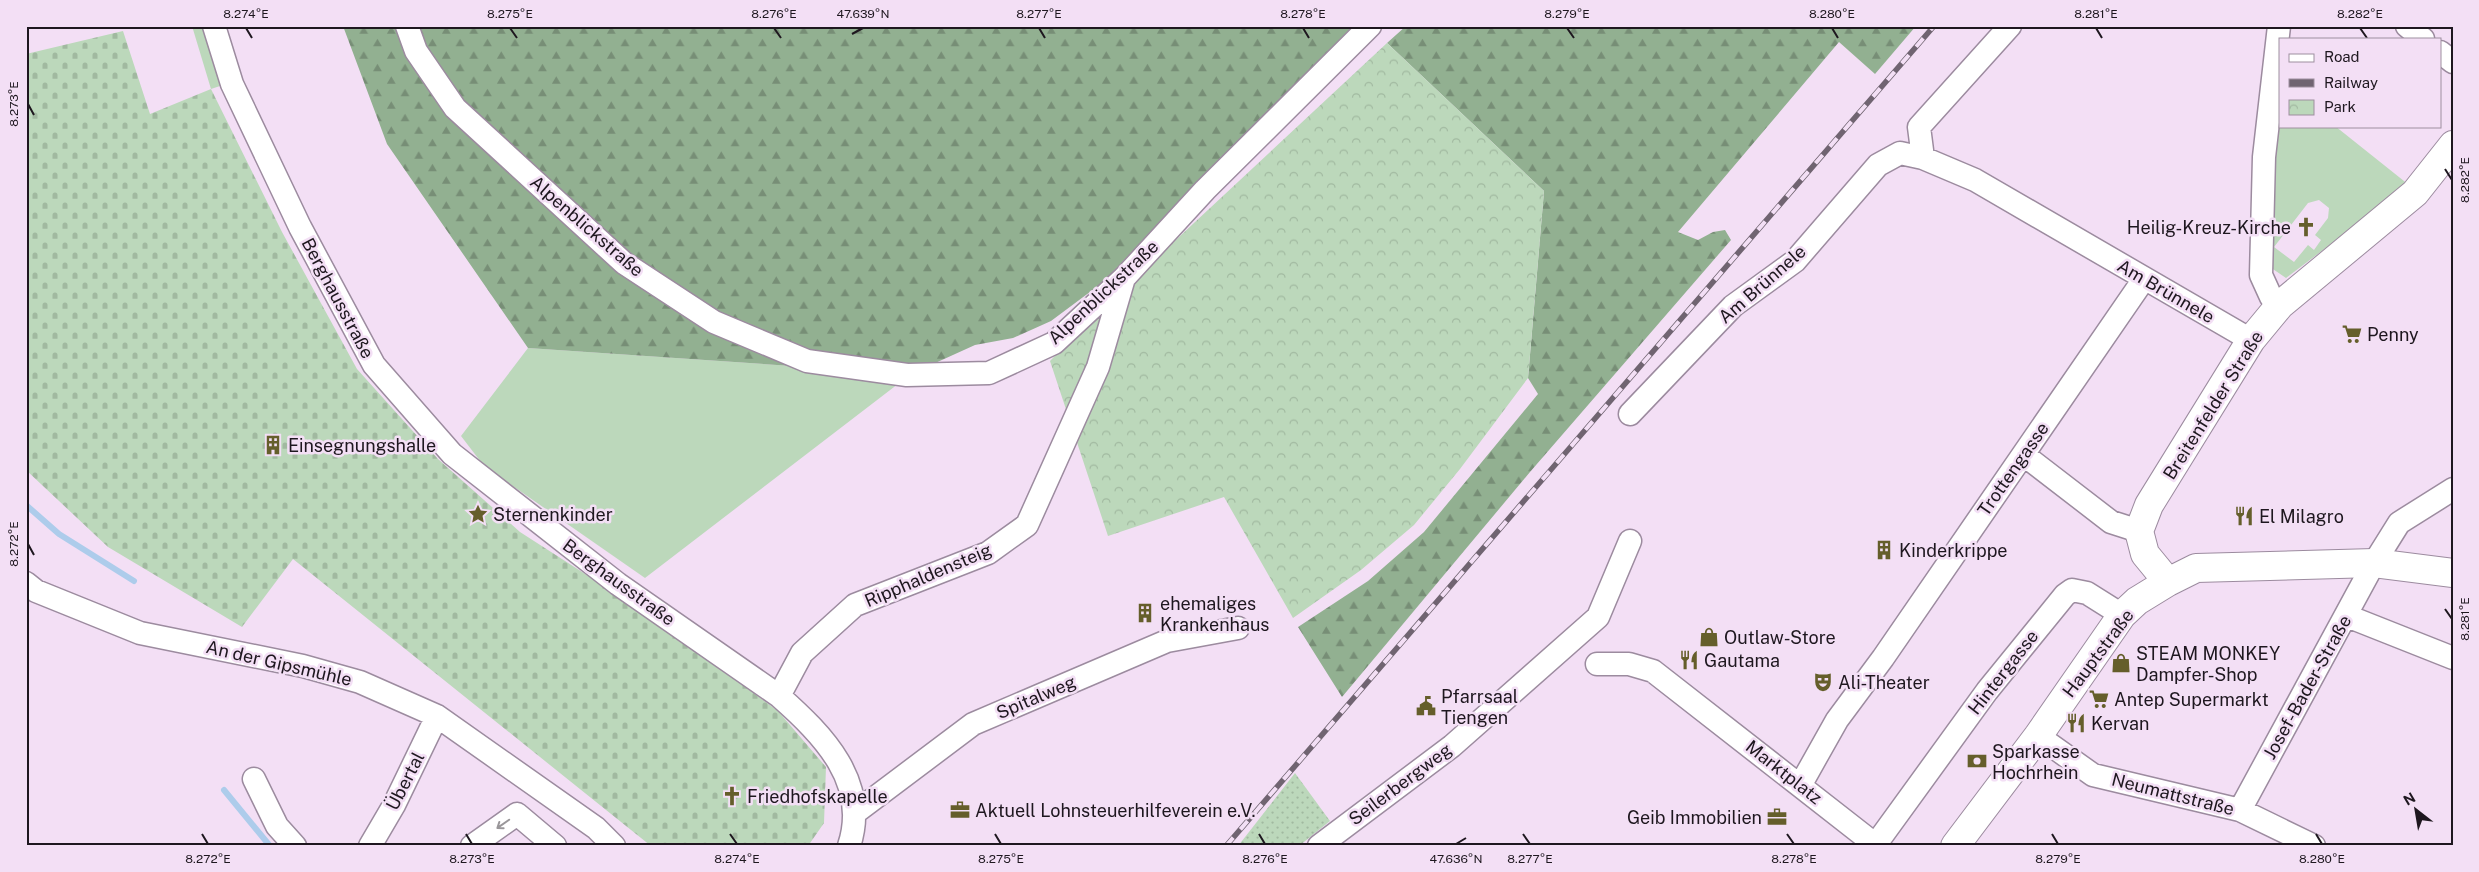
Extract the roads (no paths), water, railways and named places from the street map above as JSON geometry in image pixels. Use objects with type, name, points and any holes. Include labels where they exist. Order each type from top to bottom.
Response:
[{"type":"street","name":"Berghausstraße","points":[[214,26],[236,93],[300,227],[374,365],[452,454],[618,584],[779,696],[811,726],[830,748],[847,777],[856,812],[849,846]]},
{"type":"street","name":"Alpenblickstraße","points":[[407,26],[416,51],[456,108],[624,263],[714,322],[807,361],[907,375],[989,373],[1054,342],[1125,277],[1205,190],[1370,26]]},
{"type":"street","points":[[1923,158],[1919,127],[2010,26]]},
{"type":"street","points":[[2279,26],[2264,157],[2262,275],[2271,297],[2280,305]]},
{"type":"street","points":[[2407,26],[2422,38]]},
{"type":"street","points":[[2442,54],[2453,62]]},
{"type":"street","name":"Breitenfelder Straße","points":[[2139,530],[2149,504],[2251,340],[2280,305],[2416,193],[2453,145]]},
{"type":"street","name":"Am Brünnele","points":[[1630,414],[1733,306],[1795,261],[1878,165],[1900,153],[1923,158],[1975,180],[2251,340]]},
{"type":"street","name":"Ripphaldensteig","points":[[779,696],[802,653],[855,605],[988,553],[1027,525],[1098,367],[1125,277]]},
{"type":"street","name":"Trottengasse","points":[[1800,784],[1837,720],[2024,455],[2144,279]]},
{"type":"street","points":[[2024,455],[2111,522],[2139,530],[2145,554],[2168,582]]},
{"type":"street","name":"Josef-Bader-Straße","points":[[2240,810],[2347,616],[2374,563],[2399,523],[2453,490]]},
{"type":"street","name":"Seilerbergweg","points":[[1319,846],[1452,746],[1598,617],[1630,541]]},
{"type":"street","name":"Hauptstraße","points":[[1955,846],[2038,736],[2122,615],[2137,601],[2168,582],[2196,568],[2374,563],[2453,574]]},
{"type":"street","name":"An der Gipsmühle","points":[[26,583],[36,591],[140,633],[303,666],[360,682],[437,716],[596,828],[614,846]]},
{"type":"street","name":"Hintergasse","points":[[1906,805],[1987,691],[2065,595],[2072,590],[2087,593],[2122,615]]},
{"type":"street","points":[[2347,616],[2453,658]]},
{"type":"street","name":"Spitalweg","points":[[856,812],[973,724],[1167,641],[1238,628]]},
{"type":"street","name":"Marktplatz","points":[[1597,664],[1629,664],[1653,671],[1877,845],[1906,805]]},
{"type":"street","name":"Übertal","points":[[370,846],[394,805],[437,716]]},
{"type":"street","name":"Neumattstraße","points":[[2038,736],[2094,775],[2240,810],[2314,846]]},
{"type":"street","points":[[254,779],[277,826],[295,846]]},
{"type":"street","points":[[472,846],[517,814],[555,846]]},
{"type":"waterway","points":[[26,505],[59,534],[134,581]]},
{"type":"waterway","points":[[224,790],[270,846]]},
{"type":"railway","points":[[1226,846],[1934,26]]},
{"type":"place","name":"Heilig-Kreuz-Kirche","points":[[2306,227]]},
{"type":"place","name":"Penny","points":[[2352,334]]},
{"type":"place","name":"Einsegnungshalle","points":[[273,445]]},
{"type":"place","name":"Sternenkinder","points":[[478,514]]},
{"type":"place","name":"El Milagro","points":[[2244,516]]},
{"type":"place","name":"Kinderkrippe","points":[[1884,550]]},
{"type":"place","name":"ehemaliges Krankenhaus","points":[[1145,613]]},
{"type":"place","name":"Outlaw-Store","points":[[1709,637]]},
{"type":"place","name":"Gautama","points":[[1689,660]]},
{"type":"place","name":"STEAM MONKEY Dampfer-Shop","points":[[2121,663]]},
{"type":"place","name":"Ali-Theater","points":[[1823,682]]},
{"type":"place","name":"Antep Supermarkt","points":[[2099,699]]},
{"type":"place","name":"Pfarrsaal Tiengen","points":[[1426,706]]},
{"type":"place","name":"Kervan","points":[[2076,723]]},
{"type":"place","name":"Sparkasse Hochrhein","points":[[1977,761]]},
{"type":"place","name":"Friedhofskapelle","points":[[732,796]]},
{"type":"place","name":"Aktuell Lohnsteuerhilfeverein e.V.","points":[[960,810]]},
{"type":"place","name":"Geib Immobilien","points":[[1777,817]]}]
